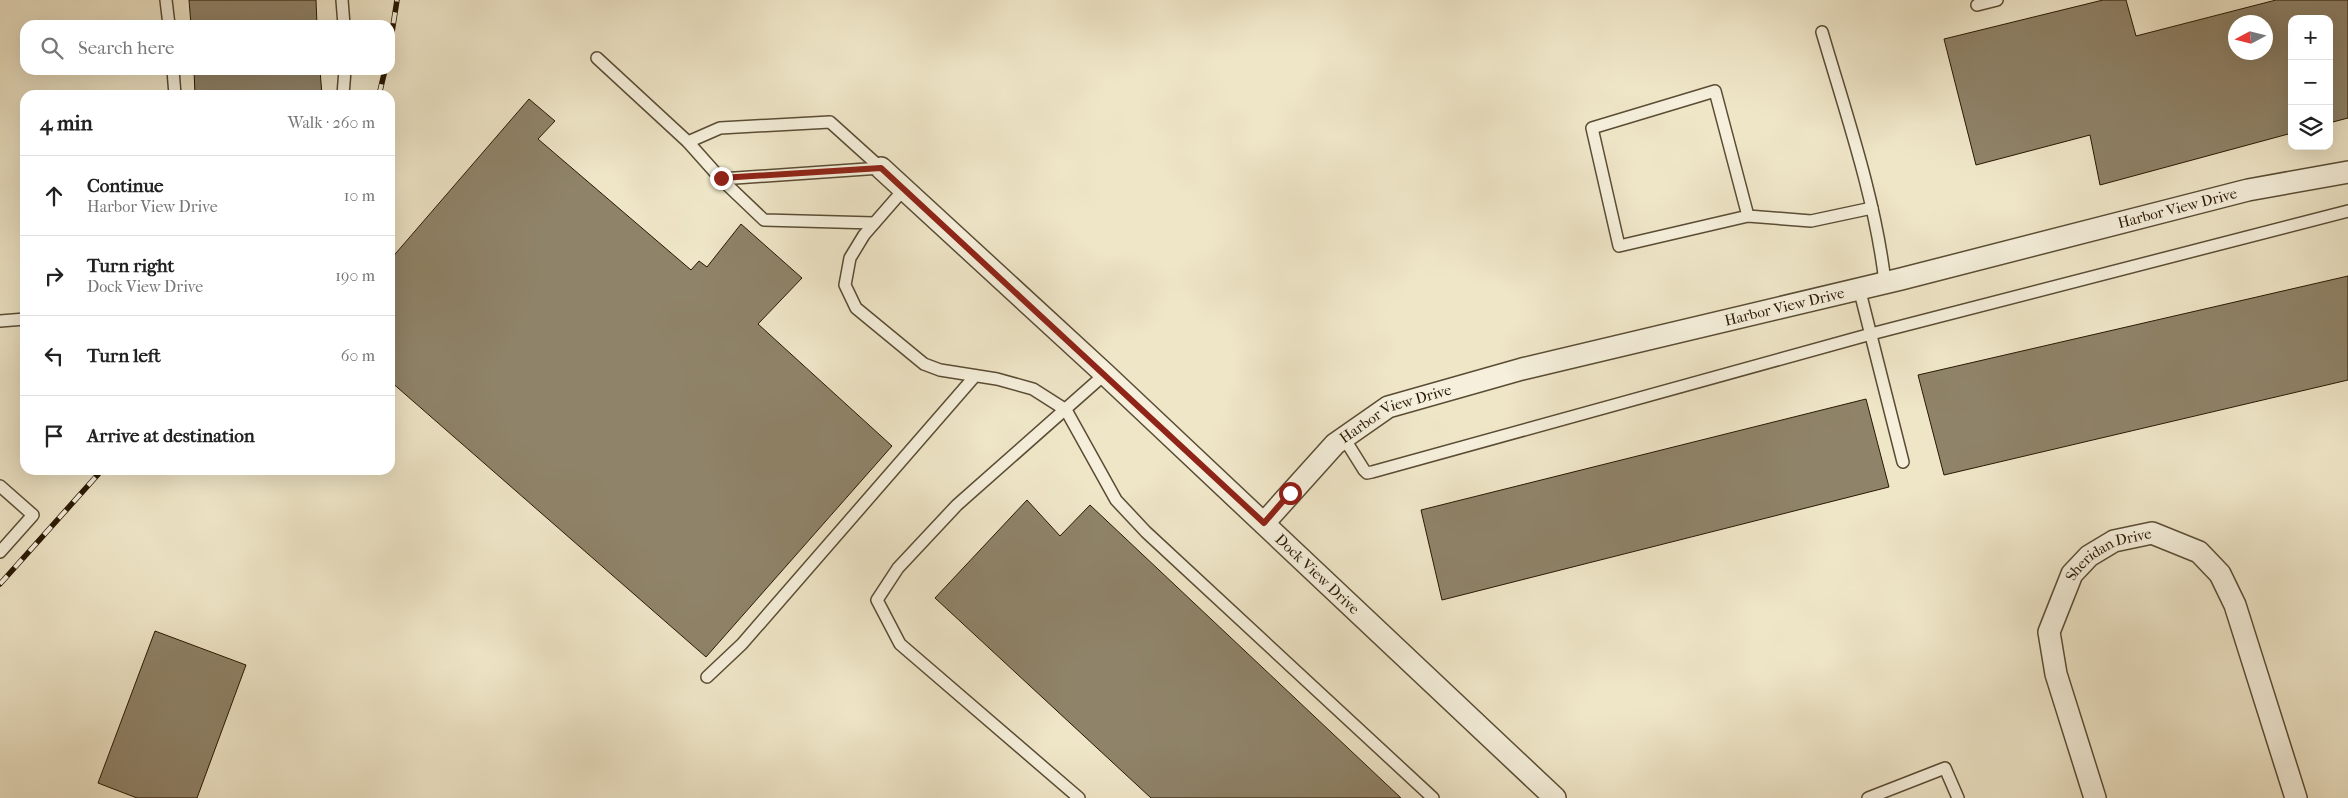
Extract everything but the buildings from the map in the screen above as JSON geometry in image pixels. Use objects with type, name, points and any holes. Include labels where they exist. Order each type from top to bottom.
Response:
[{"type":"street","name":"Dock View Drive","points":[[881,168],[1106,374],[1555,798]]},
{"type":"street","name":"Harbor View Drive","points":[[1264,523],[1335,444],[1388,408],[1522,369],[1885,282],[2248,190],[2348,172]]},
{"type":"street","name":"Sheridan Drive","points":[[2095,798],[2056,674],[2048,632],[2072,574],[2089,556],[2114,542],[2152,533],[2199,552],[2220,574],[2235,605],[2296,798]]},
{"type":"lane","points":[[166,0],[168,20]]},
{"type":"lane","points":[[342,0],[344,20]]},
{"type":"lane","points":[[1977,5],[1997,0]]},
{"type":"lane","points":[[1822,32],[1865,178],[1881,245],[1885,282]]},
{"type":"lane","points":[[597,58],[688,142],[764,220],[874,223]]},
{"type":"lane","points":[[173,75],[175,90]]},
{"type":"lane","points":[[344,90],[345,75]]},
{"type":"lane","points":[[1748,216],[1715,91],[1592,128],[1619,246],[1748,216],[1811,221],[1872,208]]},
{"type":"lane","points":[[688,142],[720,128],[830,122],[881,168]]},
{"type":"lane","points":[[721,178],[881,168]]},
{"type":"lane","points":[[905,188],[864,235],[850,258],[845,285],[856,308],[924,364],[940,370],[1033,389],[1066,410],[1116,500],[1146,532],[1433,798]]},
{"type":"lane","points":[[1344,438],[1364,470],[1367,473],[1372,472],[1871,334],[2348,212]]},
{"type":"lane","points":[[1859,288],[1903,462]]},
{"type":"lane","points":[[0,321],[20,319]]},
{"type":"lane","points":[[1079,798],[900,644],[877,600],[898,568],[957,505],[1106,374]]},
{"type":"lane","points":[[707,676],[742,644],[975,376]]},
{"type":"lane","points":[[0,486],[32,515],[0,552]]},
{"type":"lane","points":[[1868,798],[1945,768],[1958,798]]},
{"type":"railway","points":[[394,20],[397,0]]},
{"type":"railway","points":[[380,90],[384,75]]},
{"type":"railway","points":[[0,584],[98,475]]},
{"type":"route","points":[[721,178],[881,168],[1106,374],[1264,523],[1290,493]]}]
